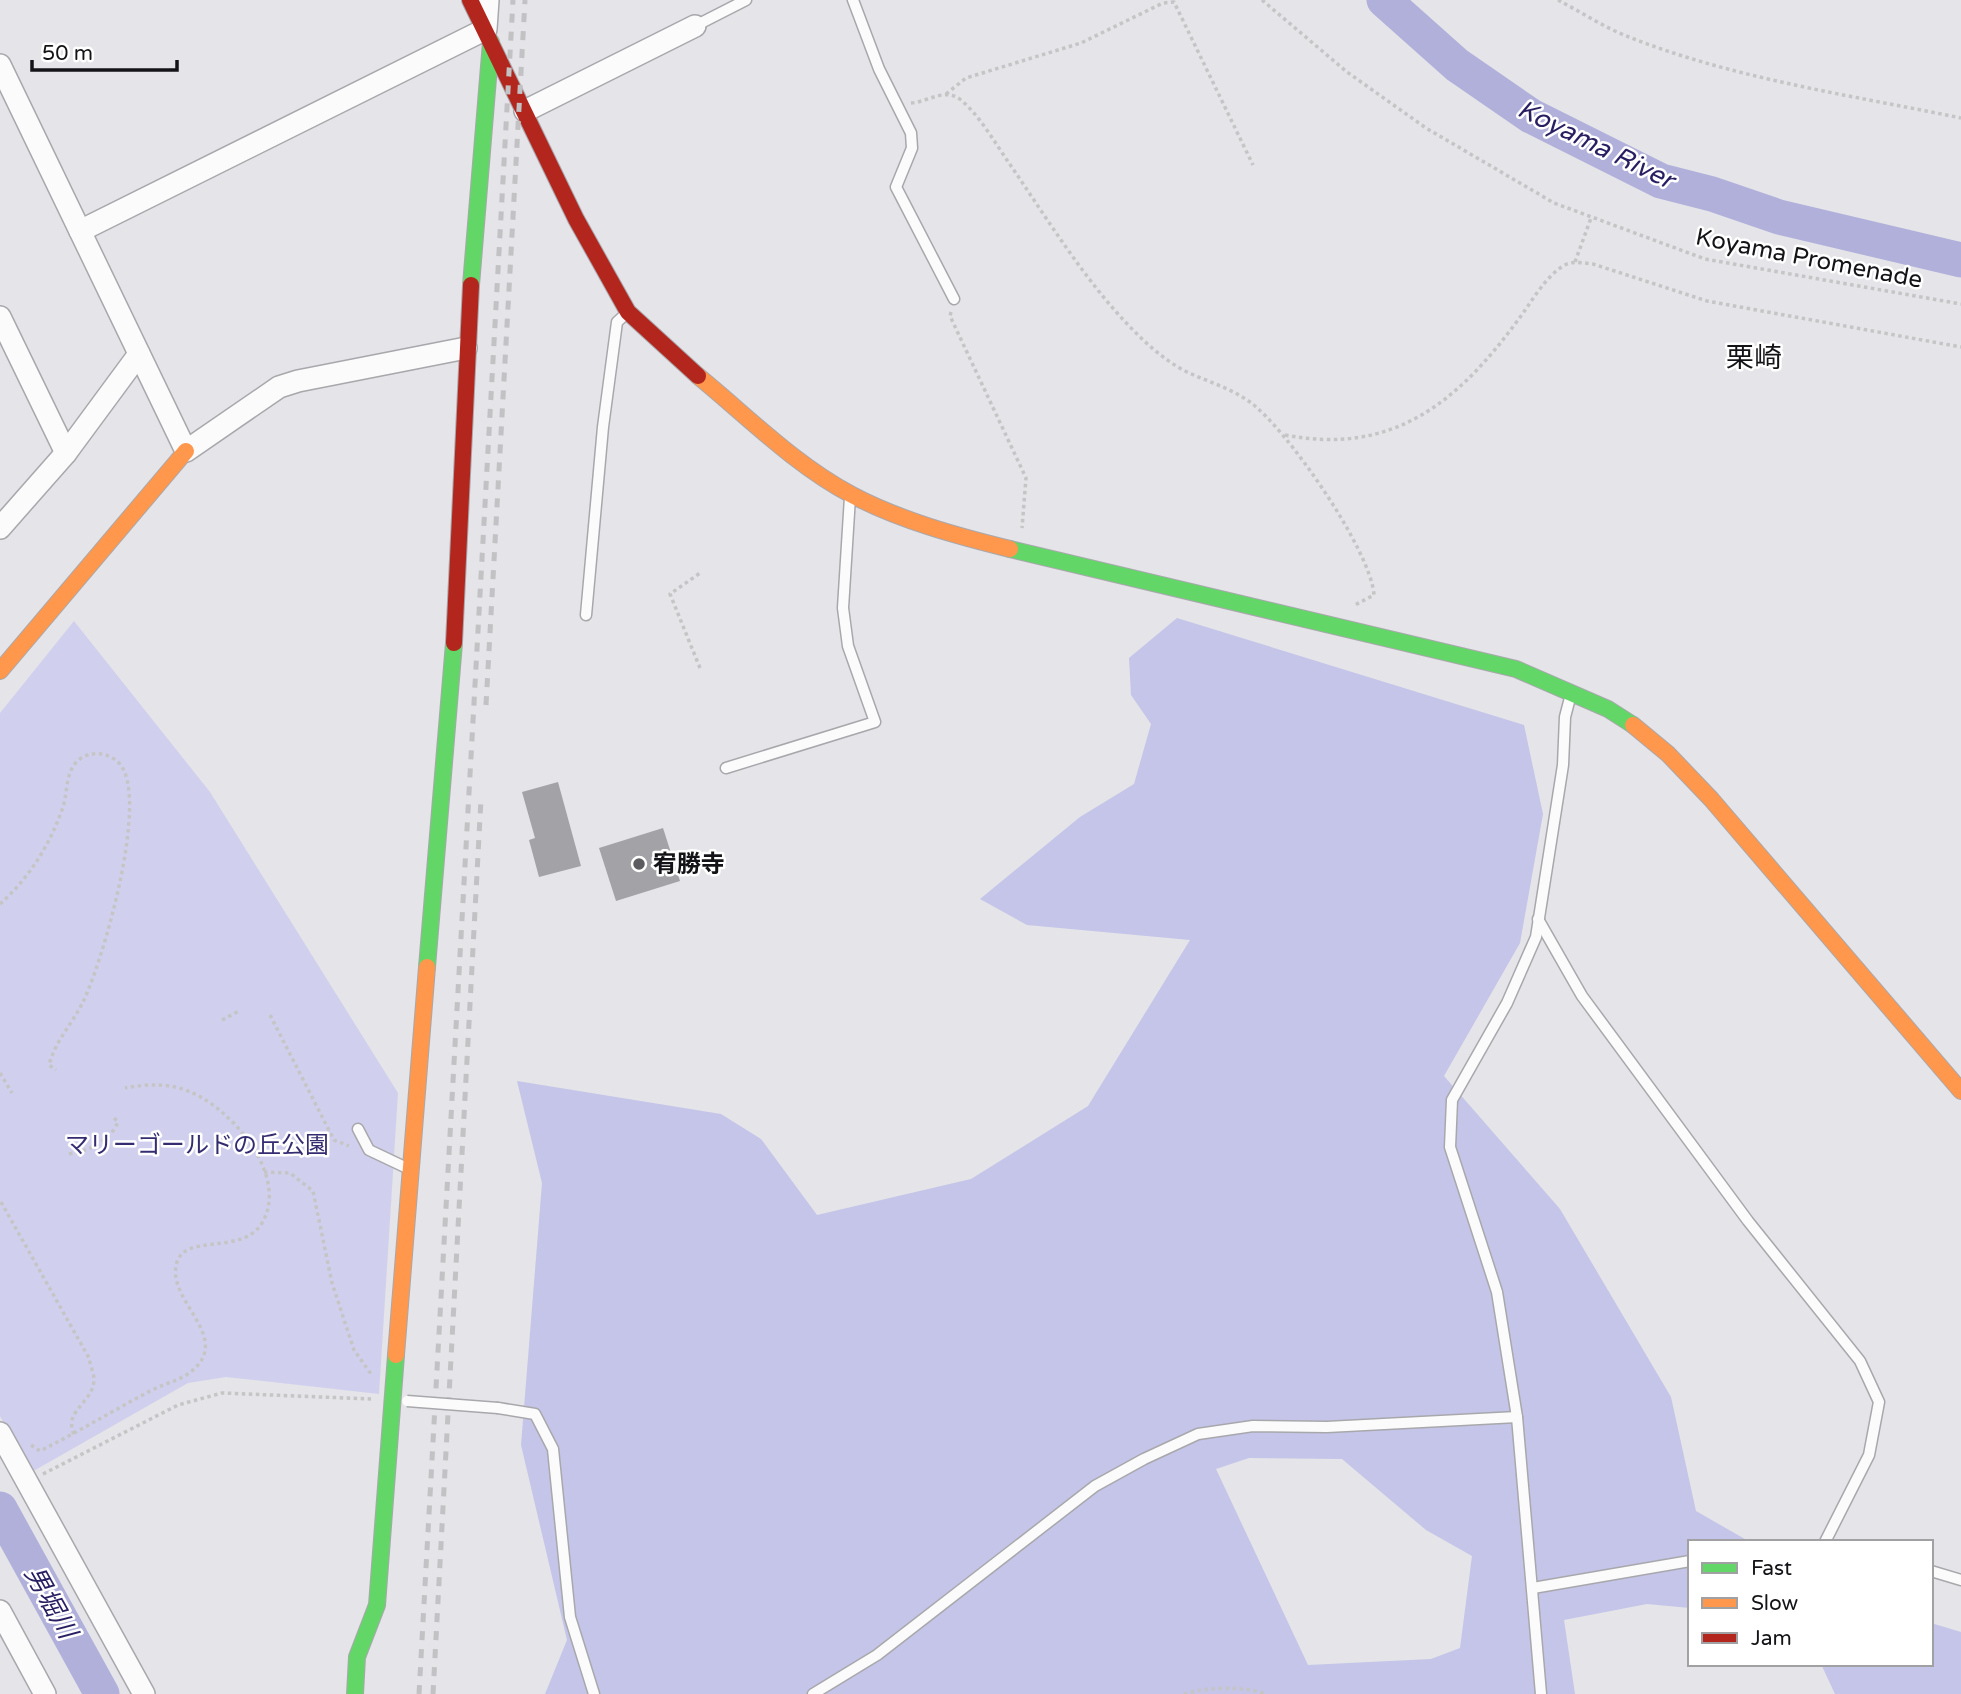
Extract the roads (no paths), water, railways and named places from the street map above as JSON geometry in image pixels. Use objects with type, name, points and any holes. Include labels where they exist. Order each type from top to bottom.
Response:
[{"type":"street","points":[[470,0],[576,219],[628,312],[683,363],[810,467],[850,494],[888,512],[1020,551],[1516,669],[1572,692],[1626,721],[1668,754],[1711,799],[1961,1091]]},
{"type":"street","points":[[355,1694],[357,1657],[377,1605],[397,1397],[409,1170],[453,675],[467,348],[489,35],[488,0]]},
{"type":"street","points":[[525,111],[695,26]]},
{"type":"street","points":[[80,231],[489,35]]},
{"type":"street","points":[[0,65],[186,451]]},
{"type":"street","points":[[0,317],[66,453]]},
{"type":"street","points":[[0,671],[186,451],[279,387],[298,380],[467,348]]},
{"type":"street","points":[[0,528],[66,453],[139,354]]},
{"type":"street","points":[[0,1433],[144,1694]]},
{"type":"street","points":[[0,1611],[45,1694]]},
{"type":"lane","points":[[695,26],[746,0]]},
{"type":"lane","points":[[853,0],[896,104],[911,133],[912,148],[895,187],[954,299]]},
{"type":"lane","points":[[586,615],[603,427],[617,322],[628,312]]},
{"type":"lane","points":[[726,768],[876,722],[848,646],[843,608],[846,519],[850,494]]},
{"type":"lane","points":[[1541,1694],[1517,1416],[1497,1292],[1450,1147],[1452,1100],[1507,1003],[1536,937],[1563,765],[1565,716],[1572,692]]},
{"type":"lane","points":[[1538,919],[1582,996],[1748,1221],[1860,1362],[1880,1402],[1869,1455],[1826,1540]]},
{"type":"lane","points":[[358,1129],[369,1150],[409,1170]]},
{"type":"lane","points":[[397,1397],[535,1414],[553,1449],[570,1617],[594,1694]]},
{"type":"lane","points":[[813,1694],[877,1655],[1095,1486],[1198,1434],[1253,1426],[1327,1427],[1517,1416]]},
{"type":"lane","points":[[1533,1588],[1688,1561]]},
{"type":"lane","points":[[1933,1572],[1961,1580]]},
{"type":"waterway","name":"Koyama River","points":[[1384,0],[1457,65],[1531,116],[1661,181],[1712,194],[1779,217],[1961,260]]},
{"type":"waterway","name":"男堀川","points":[[0,1509],[102,1694]]},
{"type":"railway","points":[[419,1694],[513,0]]},
{"type":"railway","points":[[486,705],[525,0]]},
{"type":"railway","points":[[433,1694],[481,799]]},
{"type":"place","name":"宥勝寺","points":[[639,864]]},
{"type":"district","name":"栗崎","points":[[1754,357]]},
{"type":"park label","name":"マリーゴールドの丘公園","points":[[197,1145]]}]
